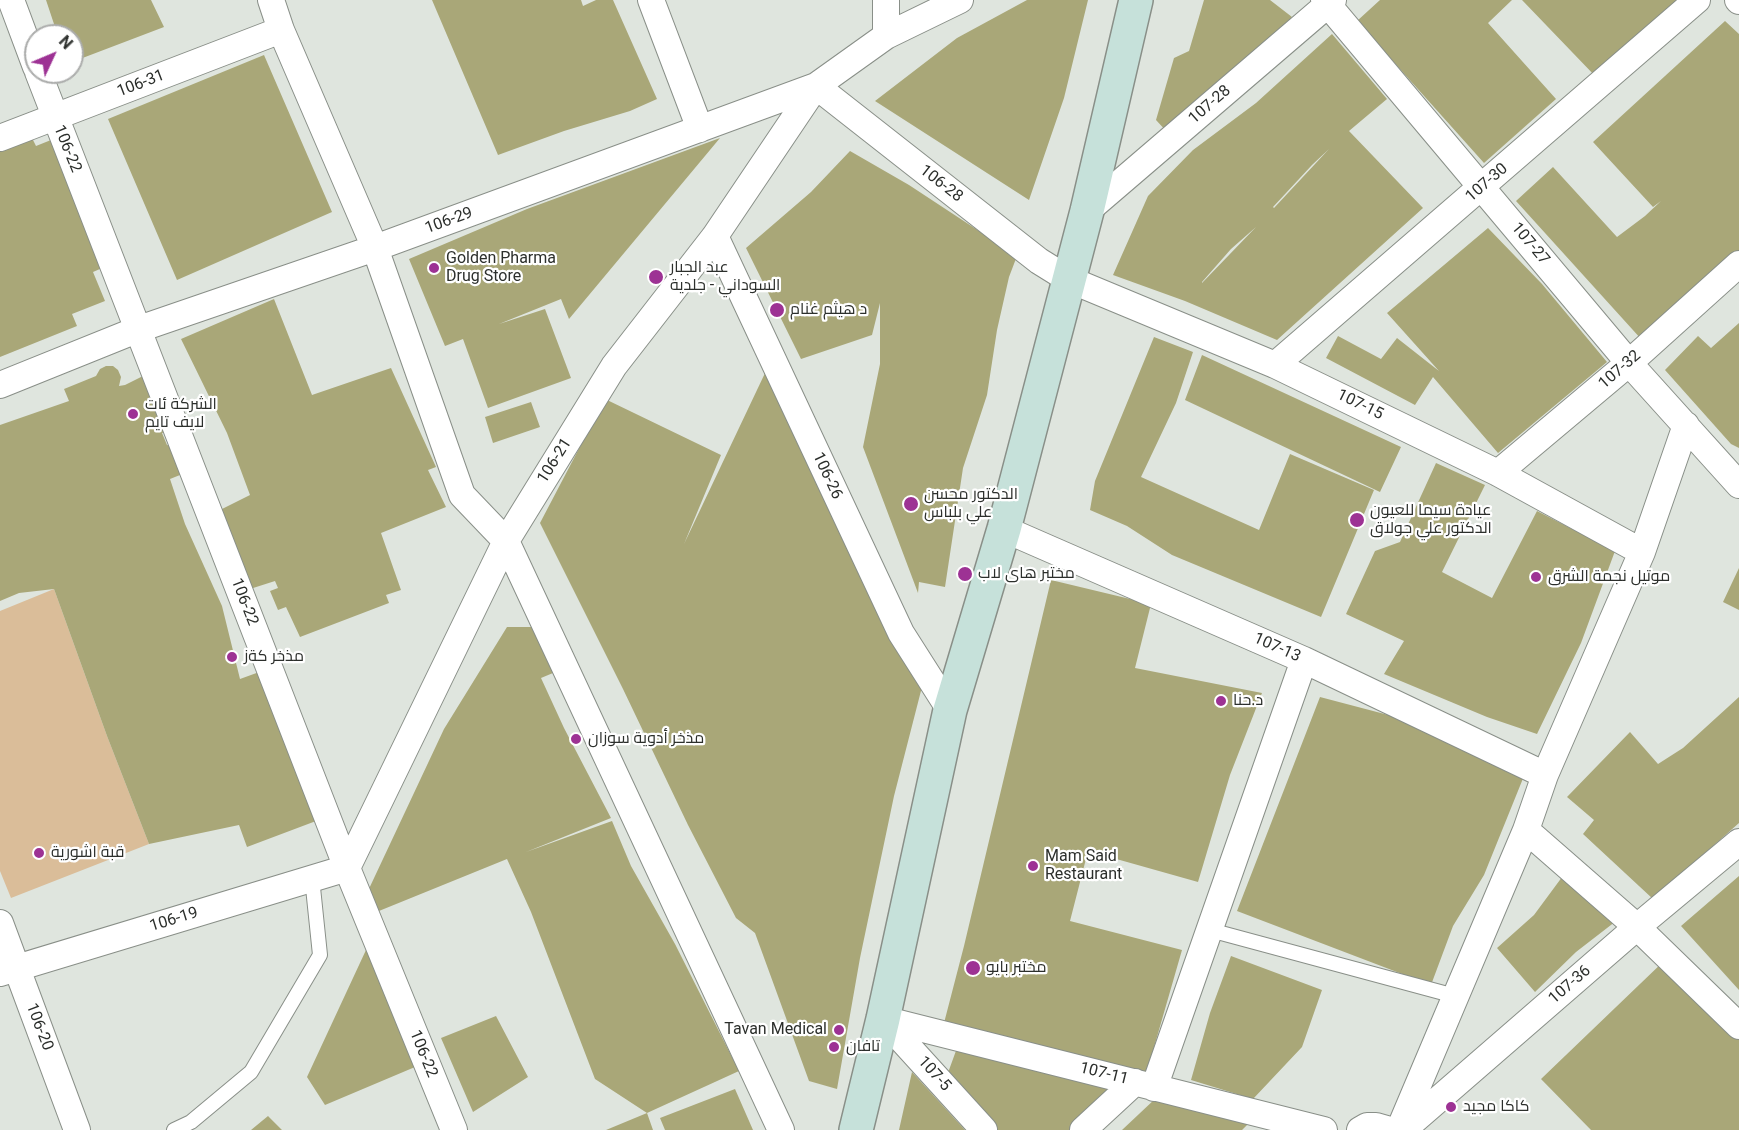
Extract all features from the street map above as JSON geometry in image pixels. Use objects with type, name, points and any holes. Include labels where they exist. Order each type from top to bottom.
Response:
[{"type":"main road","points":[[856,1130],[883,1019],[950,710],[1004,529],[1087,211],[1133,2]]},
{"type":"street","points":[[11,0],[24,35]]},
{"type":"street","points":[[271,0],[375,248],[462,495],[506,541],[782,1130]]},
{"type":"street","points":[[651,0],[700,129]]},
{"type":"street","points":[[886,0],[886,36]]},
{"type":"street","name":"106-29","points":[[0,385],[139,329],[375,248],[816,86],[886,36],[960,0]]},
{"type":"street","name":"107-30","points":[[1275,364],[1482,188],[1697,0]]},
{"type":"street","name":"107-27","points":[[1328,1],[1629,363],[1739,485]]},
{"type":"street","name":"107-28","points":[[1087,211],[1328,1]]},
{"type":"street","name":"106-31","points":[[0,138],[282,30]]},
{"type":"street","name":"106-22","points":[[43,84],[347,868],[454,1130]]},
{"type":"street","name":"106-21","points":[[347,868],[506,541],[614,366],[715,236],[816,86]]},
{"type":"street","name":"106-28","points":[[816,86],[1039,261],[1068,279]]},
{"type":"street","name":"106-26","points":[[715,236],[901,633],[950,710]]},
{"type":"street","name":"107-32","points":[[1498,473],[1629,363],[1739,264]]},
{"type":"street","name":"107-15","points":[[1068,279],[1275,364],[1498,473],[1642,552]]},
{"type":"street","points":[[1401,1130],[1526,830],[1545,775],[1642,552],[1686,425]]},
{"type":"street","name":"107-13","points":[[1004,529],[1304,660],[1545,775]]},
{"type":"street","points":[[1083,1130],[1145,1085],[1210,930],[1304,660]]},
{"type":"street","points":[[1526,830],[1637,927],[1739,1026]]},
{"type":"street","name":"107-36","points":[[1401,1130],[1739,842]]},
{"type":"street","name":"106-19","points":[[8,970],[347,868]]},
{"type":"street","name":"106-20","points":[[0,923],[8,970],[77,1130]]},
{"type":"street","name":"107-11","points":[[883,1019],[1324,1130]]},
{"type":"street","name":"107-5","points":[[883,1019],[984,1130]]},
{"type":"street","points":[[1360,1130],[1367,1126],[1376,1126],[1390,1130]]},
{"type":"lane","points":[[174,1130],[191,1122],[251,1072],[320,955],[312,878]]},
{"type":"lane","points":[[1210,930],[1455,996]]},
{"type":"shaded area","points":[[54,589],[149,844],[11,898],[0,871],[0,611]]},
{"type":"building","points":[[46,0],[151,0],[164,27],[84,57],[84,24],[54,24]]},
{"type":"building","points":[[432,0],[581,0],[583,6],[596,0],[613,0],[657,99],[630,111],[564,131],[498,155]]},
{"type":"building","points":[[1027,0],[1088,0],[1064,98],[1029,200],[875,101],[957,38]]},
{"type":"building","points":[[1204,0],[1270,0],[1292,17],[1251,66],[1168,133],[1156,120],[1174,58],[1189,51]]},
{"type":"building","points":[[1380,0],[1512,0],[1488,23],[1556,99],[1484,163],[1357,21]]},
{"type":"building","points":[[1522,0],[1678,0],[1597,78]]},
{"type":"building","points":[[1725,21],[1739,34],[1739,255],[1642,340],[1516,201],[1553,167],[1617,237],[1645,216],[1661,201],[1653,207],[1593,142]]},
{"type":"building","points":[[1332,34],[1387,99],[1349,131],[1423,208],[1277,340],[1185,301],[1113,275],[1148,196],[1193,150],[1256,103]],"holes":[[[1329,149],[1274,208],[1312,165]],[[1256,227],[1202,283],[1231,249]]]},
{"type":"building","points":[[264,55],[332,212],[177,280],[108,119]]},
{"type":"building","points":[[32,138],[36,146],[56,138],[109,265],[93,272],[105,301],[72,314],[77,326],[0,357],[0,151]]},
{"type":"building","points":[[720,138],[569,319],[561,299],[499,324],[545,309],[571,378],[488,408],[463,339],[445,346],[409,259],[527,209]]},
{"type":"building","points":[[850,151],[909,185],[1017,256],[1009,277],[997,330],[987,395],[963,468],[945,587],[919,582],[918,593],[863,447],[880,364],[880,303],[872,335],[801,359],[746,248],[811,192]]},
{"type":"building","points":[[1488,228],[1542,284],[1607,362],[1498,453],[1433,377],[1415,405],[1326,358],[1338,336],[1381,359],[1397,338],[1439,371],[1387,313]]},
{"type":"building","points":[[274,299],[312,395],[391,368],[436,467],[428,470],[446,507],[381,533],[401,590],[386,595],[389,603],[300,637],[286,607],[278,610],[270,591],[278,588],[275,581],[250,589],[220,510],[250,495],[227,433],[181,339]]},
{"type":"building","points":[[1739,323],[1739,448],[1731,444],[1665,370],[1698,336],[1711,348]]},
{"type":"building","points":[[1154,337],[1193,352],[1176,403],[1141,477],[1259,530],[1290,454],[1374,490],[1321,617],[1172,555],[1127,526],[1090,510],[1095,481]]},
{"type":"building","points":[[1202,355],[1401,447],[1380,492],[1185,400]]},
{"type":"building","points":[[113,366],[118,370],[121,377],[119,386],[149,373],[168,431],[162,433],[167,445],[171,446],[180,475],[170,479],[185,524],[222,606],[240,679],[262,671],[316,821],[247,847],[239,825],[149,844],[54,589],[19,593],[0,601],[0,425],[69,401],[64,389],[96,376],[100,369]]},
{"type":"building","points":[[766,371],[815,481],[923,683],[894,796],[860,958],[837,1089],[809,1081],[755,933],[736,918],[540,523],[605,399],[721,455],[684,544]]},
{"type":"building","points":[[531,402],[540,427],[493,443],[485,417]]},
{"type":"building","points":[[1436,463],[1485,485],[1442,572],[1492,598],[1537,511],[1615,551],[1581,643],[1537,734],[1487,717],[1384,674],[1404,641],[1346,614],[1375,551],[1400,542]]},
{"type":"building","points":[[1739,568],[1739,610],[1723,602]]},
{"type":"building","points":[[1051,580],[1151,604],[1135,668],[1262,693],[1230,775],[1198,882],[1088,851],[1070,921],[1182,950],[1146,1075],[1039,1045],[944,1023]]},
{"type":"building","points":[[507,627],[533,627],[553,673],[541,678],[611,818],[526,852],[612,821],[631,866],[675,944],[739,1071],[647,1113],[595,1079],[531,912],[507,859],[374,913],[367,893],[444,729]]},
{"type":"building","points":[[1320,697],[1430,726],[1524,776],[1484,875],[1453,926],[1431,985],[1237,911]]},
{"type":"building","points":[[1739,697],[1739,823],[1653,899],[1583,834],[1594,820],[1567,797],[1630,732],[1658,764],[1683,748]]},
{"type":"building","points":[[1568,869],[1620,918],[1576,952],[1535,992],[1497,948],[1534,915]]},
{"type":"building","points":[[1739,876],[1739,990],[1681,926]]},
{"type":"building","points":[[366,950],[415,1067],[325,1105],[307,1077]]},
{"type":"building","points":[[1231,956],[1322,990],[1302,1047],[1253,1099],[1191,1080],[1210,1013]]},
{"type":"building","points":[[1665,960],[1739,1032],[1739,1130],[1591,1130],[1541,1079]]},
{"type":"building","points":[[496,1016],[528,1077],[473,1112],[441,1038]]},
{"type":"building","points":[[957,1048],[1115,1083],[1073,1130],[994,1130],[945,1081]]},
{"type":"building","points":[[912,1072],[965,1130],[899,1130]]},
{"type":"building","points":[[735,1089],[753,1130],[665,1130],[660,1118]]},
{"type":"building","points":[[1156,1098],[1252,1120],[1242,1130],[1122,1130]]},
{"type":"building","points":[[647,1113],[653,1130],[606,1130]]},
{"type":"building","points":[[268,1116],[282,1130],[251,1130]]},
{"type":"place","name":"Golden Pharma Drug Store","points":[[434,268]]},
{"type":"place","name":"عبد الجبار السوداني - جلدية","points":[[656,277]]},
{"type":"place","name":"د هيثم غنام","points":[[777,310]]},
{"type":"place","name":"الشركة ئات لایف تایم","points":[[133,414]]},
{"type":"place","name":"الدكتور محسن علي بلباس","points":[[911,504]]},
{"type":"place","name":"عيادة سيما للعيون الدكتور علي جولاق","points":[[1357,520]]},
{"type":"place","name":"مختبر هاى لاب","points":[[965,574]]},
{"type":"place","name":"موتيل نجمة الشرق","points":[[1536,577]]},
{"type":"place","name":"مذخر كةز","points":[[232,657]]},
{"type":"place","name":"د.حنا","points":[[1221,701]]},
{"type":"place","name":"مذخر أدوية سوزان","points":[[576,739]]},
{"type":"place","name":"قبة اشورية","points":[[39,853]]},
{"type":"place","name":"Mam Said Restaurant","points":[[1033,866]]},
{"type":"place","name":"مختبر بايو","points":[[973,968]]},
{"type":"place","name":"Tavan Medical","points":[[839,1030]]},
{"type":"place","name":"تافان","points":[[834,1047]]},
{"type":"place","name":"كاكا مجيد","points":[[1451,1107]]}]
